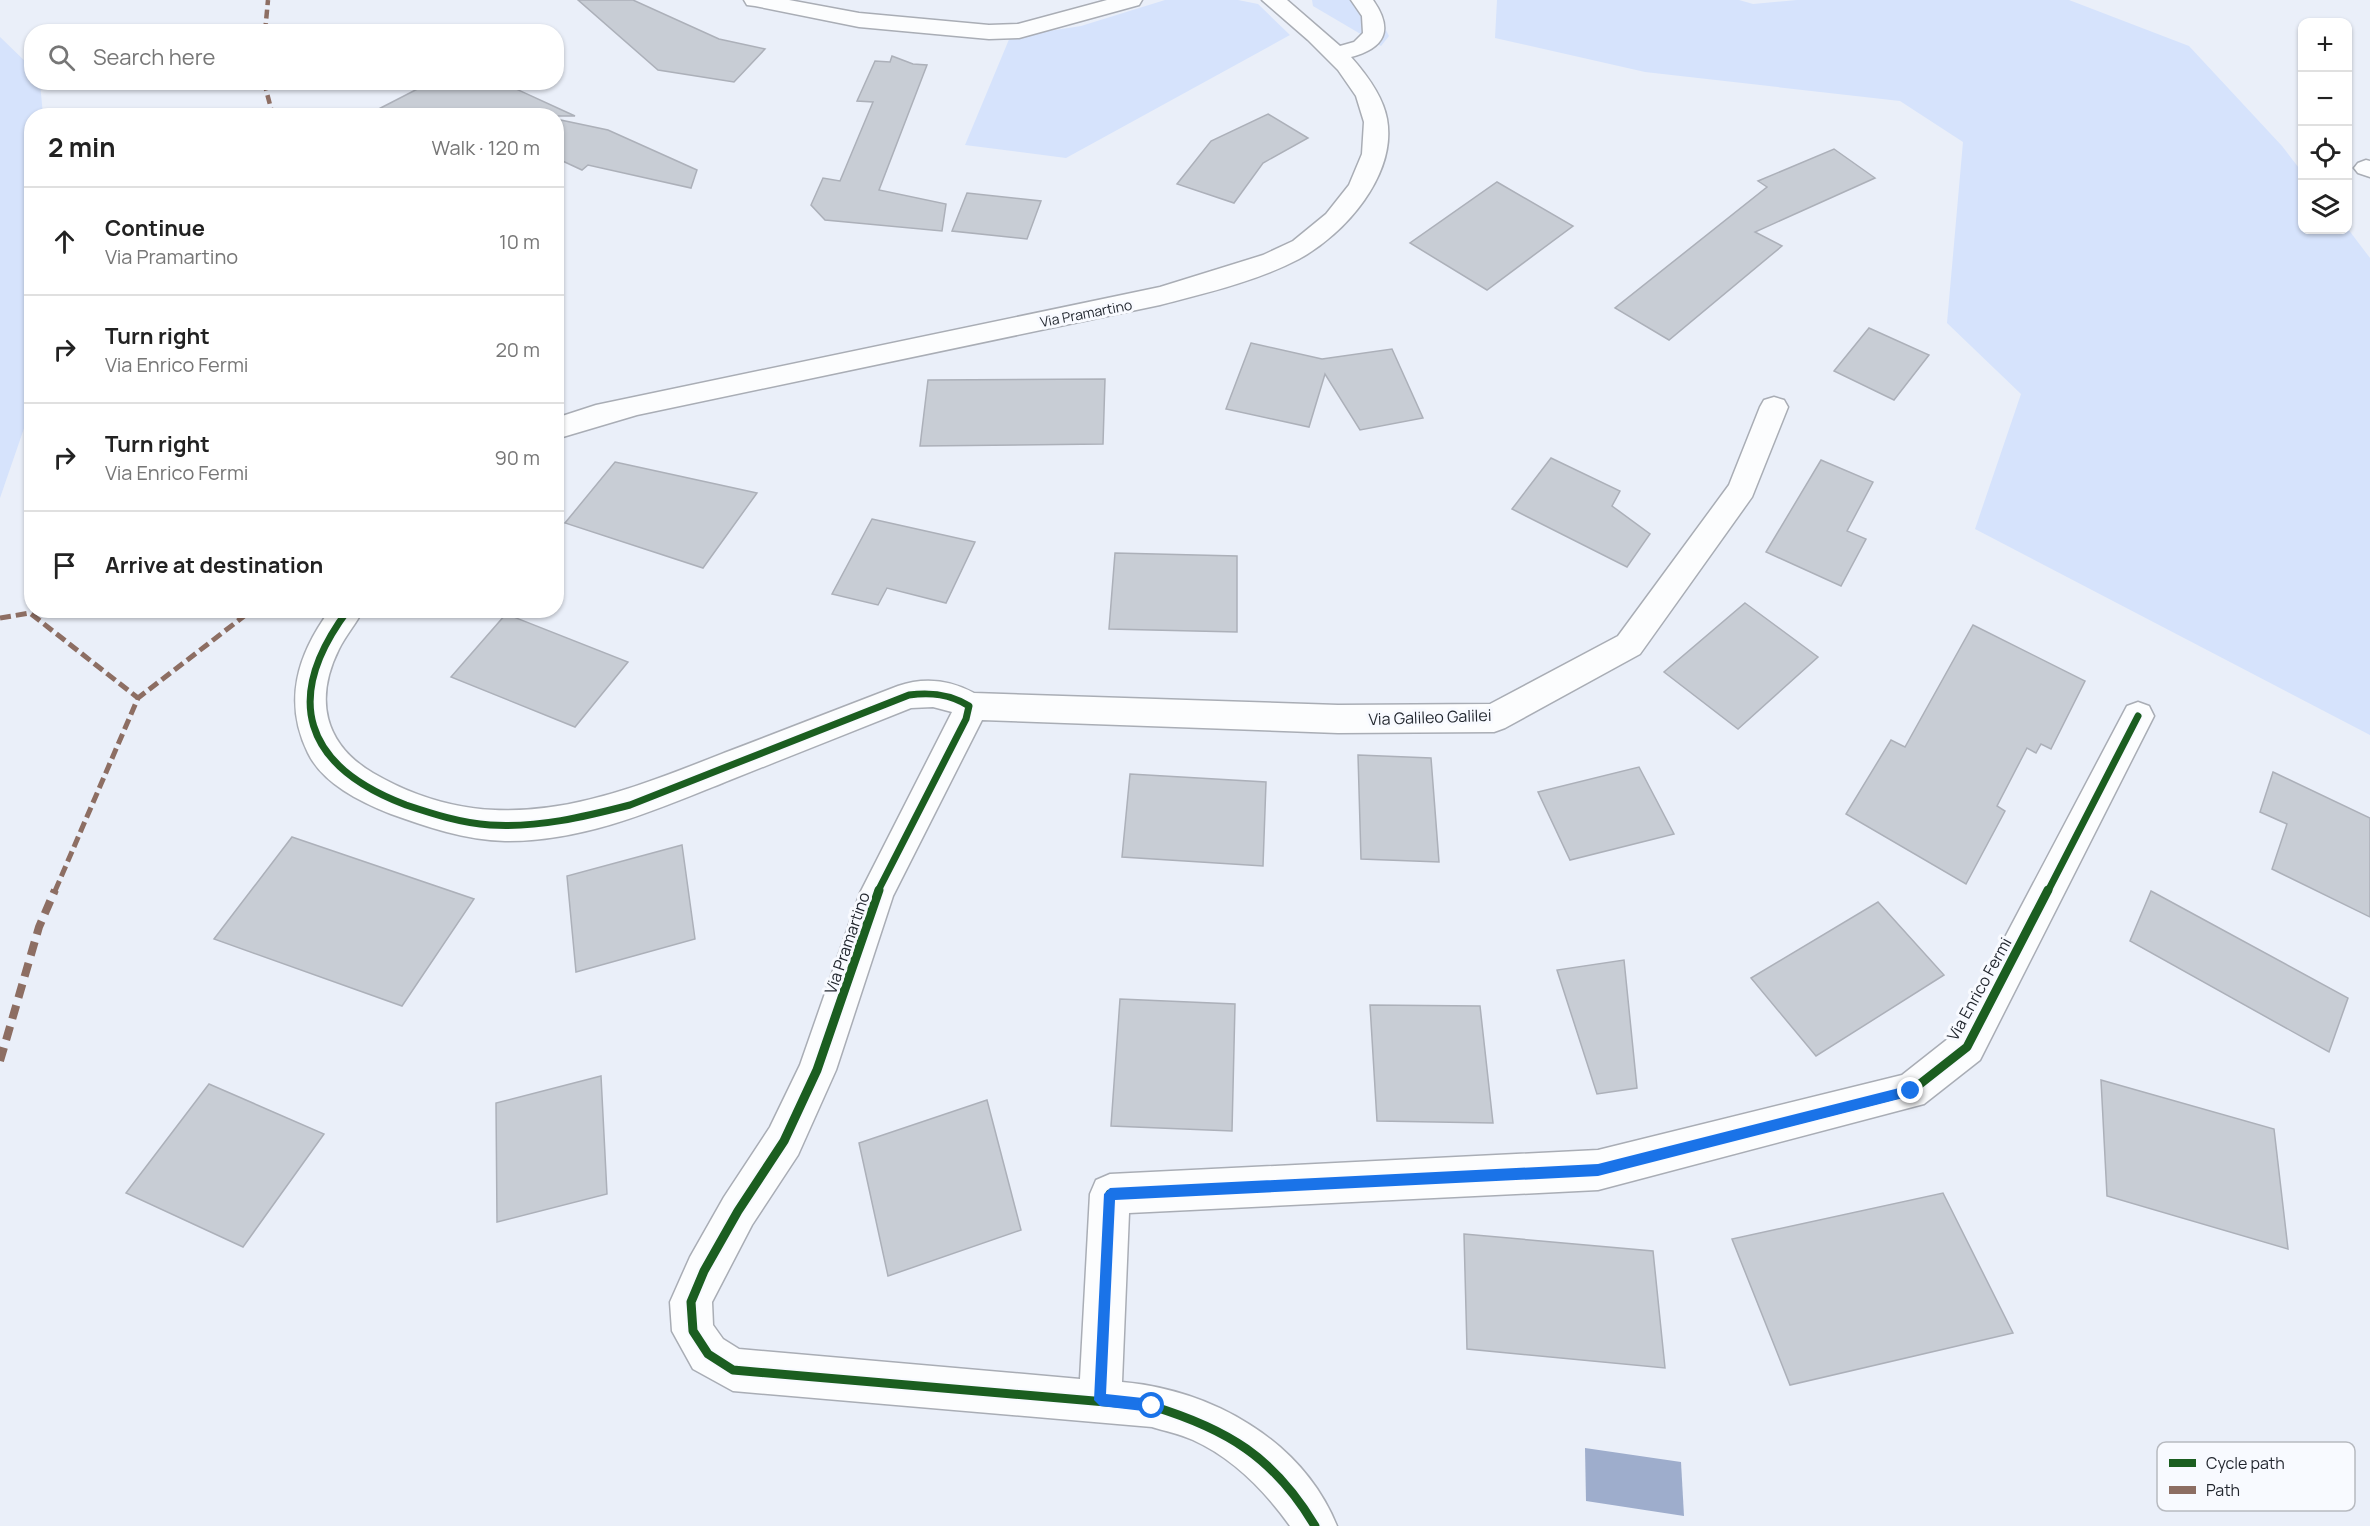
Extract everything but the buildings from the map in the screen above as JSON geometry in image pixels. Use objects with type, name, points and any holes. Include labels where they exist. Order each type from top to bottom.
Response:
[{"type":"street","points":[[755,0],[804,11],[921,27],[1019,31],[1131,0]]},
{"type":"street","points":[[918,0],[921,27]]},
{"type":"street","name":"Via Pramartino","points":[[564,427],[605,414],[844,360],[1153,300],[1230,276],[1291,253],[1322,233],[1344,209],[1362,184],[1372,161],[1376,138],[1375,113],[1368,96],[1335,54],[1273,0]]},
{"type":"street","points":[[1335,54],[1362,47],[1374,34],[1373,16],[1362,0]]},
{"type":"street","name":"Via Galileo Galilei","points":[[969,706],[1338,719],[1494,718],[1629,645],[1742,489],[1774,407]]},
{"type":"street","points":[[343,618],[319,656],[309,691],[314,724],[322,749],[346,774],[389,798],[435,816],[487,825],[538,825],[586,817],[630,805],[909,695],[933,692],[956,697],[969,706]]},
{"type":"street","name":"Via Pramartino","points":[[969,706],[966,719],[877,893],[817,1070],[784,1142],[738,1211],[704,1270],[691,1302],[693,1331],[708,1354],[733,1370],[1152,1406],[1208,1424],[1243,1444],[1277,1475],[1306,1509],[1315,1526]]},
{"type":"street","name":"Via Enrico Fermi","points":[[1100,1400],[1110,1194],[1598,1170],[1911,1091],[1967,1047],[2138,716]]},
{"type":"shaded area","points":[[1165,0],[1238,0],[1258,4],[1290,35],[1066,158],[965,145],[1010,37],[1081,26]]},
{"type":"shaded area","points":[[1312,0],[1371,0],[1389,36],[1381,46],[1313,6]]},
{"type":"shaded area","points":[[1497,0],[1739,0],[1753,4],[1797,0],[2069,0],[2189,46],[2282,146],[2298,167],[2298,234],[2352,234],[2370,258],[2370,735],[1975,529],[2021,394],[1947,323],[1963,142],[1900,101],[1645,72],[1495,38]]},
{"type":"shaded area","points":[[0,37],[24,60],[24,90],[41,90],[42,108],[24,108],[24,428],[0,498]]},
{"type":"shaded area","points":[[1585,1448],[1681,1462],[1684,1516],[1586,1501]]},
{"type":"marked path","points":[[266,24],[268,0]]},
{"type":"marked path","points":[[266,90],[271,108]]},
{"type":"marked path","points":[[0,618],[24,614]]},
{"type":"marked path","points":[[36,618],[138,698]]},
{"type":"marked path","points":[[0,1061],[39,927],[138,698],[242,618]]},
{"type":"cycle path","points":[[342,618],[319,658],[310,694],[310,712],[314,730],[322,748],[334,763],[352,778],[373,790],[421,810],[487,825],[541,824],[630,805],[909,695],[940,694],[962,701],[969,706],[966,719],[877,893],[817,1070],[784,1141],[738,1211],[704,1271],[691,1302],[693,1331],[708,1354],[733,1370],[1152,1406],[1189,1417],[1225,1434],[1256,1455],[1295,1495],[1315,1526]]},
{"type":"cycle path","points":[[1100,1400],[1110,1194],[1598,1170],[1911,1091],[1967,1047],[2138,716]]},
{"type":"route","points":[[1152,1406],[1100,1400],[1110,1194],[1598,1170],[1911,1091]]}]
